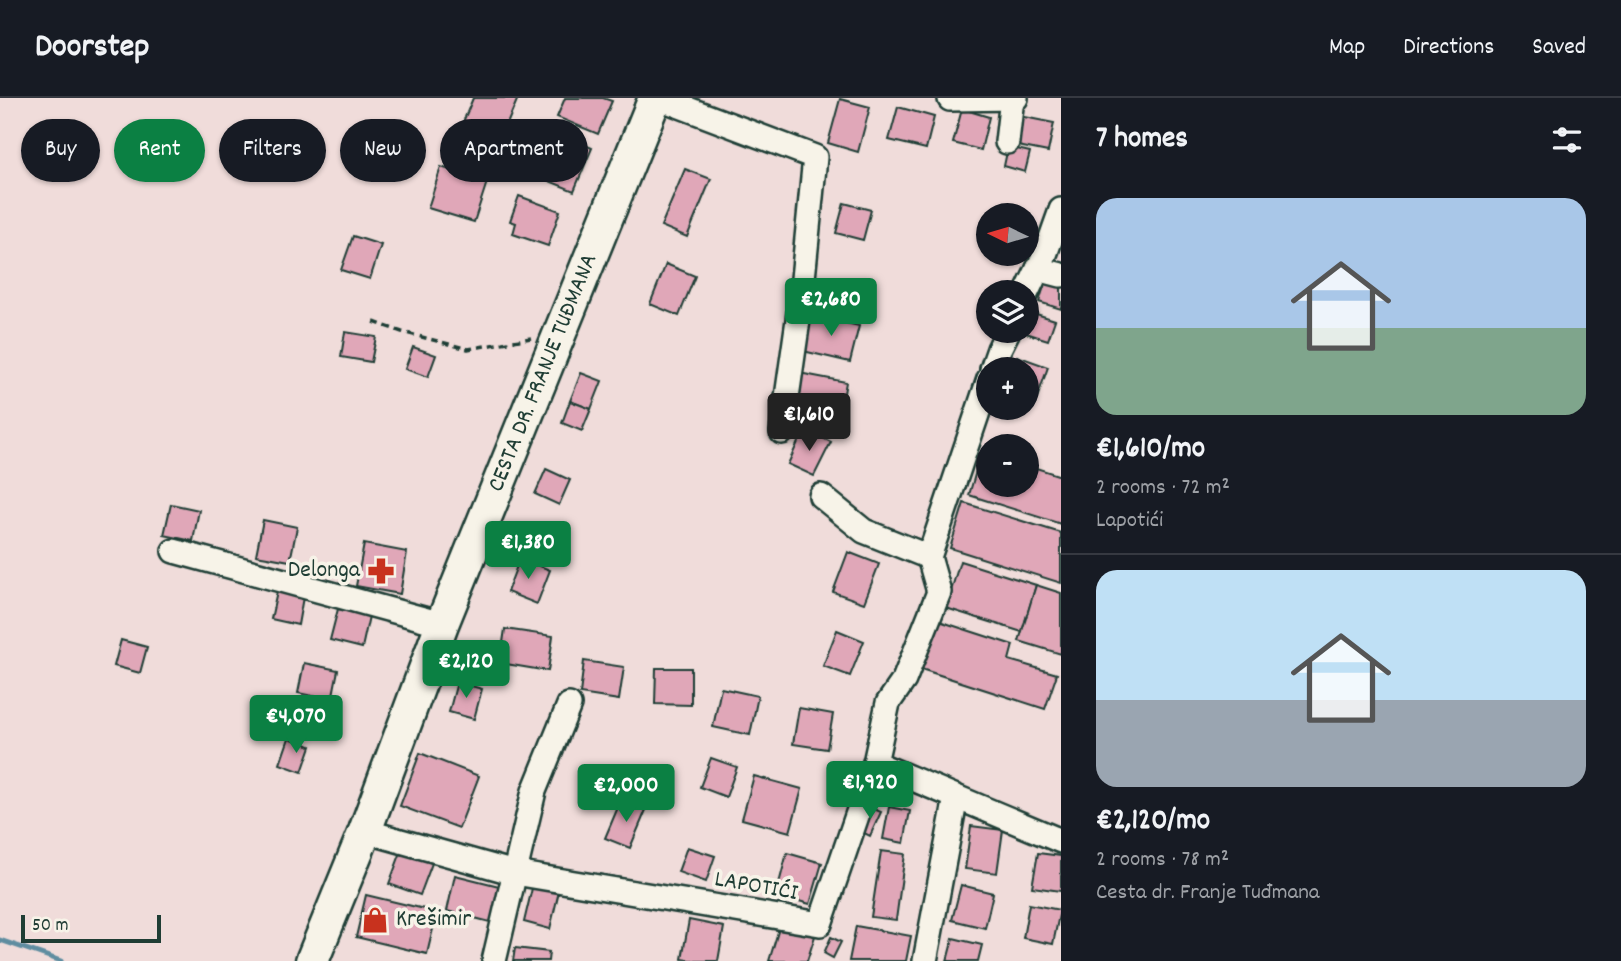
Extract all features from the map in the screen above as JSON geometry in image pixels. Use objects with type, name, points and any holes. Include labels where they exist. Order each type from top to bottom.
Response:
[{"type":"main road","name":"CESTA DR. FRANJE TUĐMANA","points":[[312,961],[365,831],[442,624],[658,98]]},
{"type":"street","points":[[658,98],[815,157],[802,299],[782,432]]},
{"type":"street","points":[[950,98],[1014,98],[1007,142]]},
{"type":"street","points":[[1033,280],[1061,210]]},
{"type":"street","points":[[1038,269],[1061,275]]},
{"type":"street","points":[[821,496],[864,531],[929,557],[976,418]]},
{"type":"street","points":[[174,551],[442,624]]},
{"type":"street","name":"LAPOTIĆI","points":[[365,831],[515,873],[820,925],[875,763],[888,703],[904,680],[939,592],[929,557]]},
{"type":"street","points":[[494,961],[534,792],[569,705]]},
{"type":"street","points":[[875,763],[1061,841]]},
{"type":"street","points":[[925,961],[956,797]]},
{"type":"path","points":[[374,322],[468,349],[561,333]]},
{"type":"building","points":[[473,98],[518,98],[509,119],[464,119]]},
{"type":"building","points":[[565,98],[603,98],[612,101],[598,134],[588,130],[588,119],[557,117]]},
{"type":"building","points":[[840,99],[870,107],[858,152],[828,143]]},
{"type":"building","points":[[898,107],[934,117],[926,149],[889,140]]},
{"type":"building","points":[[962,109],[989,117],[981,150],[953,143]]},
{"type":"building","points":[[1019,116],[1054,123],[1048,152],[1013,145]]},
{"type":"building","points":[[1008,147],[1030,152],[1025,172],[1004,166]]},
{"type":"building","points":[[685,169],[711,179],[687,237],[661,226]]},
{"type":"building","points":[[440,170],[440,182],[487,182],[474,222],[428,208]]},
{"type":"building","points":[[552,182],[578,182],[574,191]]},
{"type":"building","points":[[519,196],[560,211],[548,246],[513,234],[516,223],[510,221]]},
{"type":"building","points":[[844,203],[871,210],[863,240],[836,233]]},
{"type":"building","points":[[353,236],[381,245],[370,279],[341,270]]},
{"type":"building","points":[[666,264],[695,276],[679,316],[650,304]]},
{"type":"building","points":[[1048,274],[1061,278],[1061,309],[1039,302]]},
{"type":"building","points":[[811,315],[859,326],[850,362],[803,351]]},
{"type":"building","points":[[1039,315],[1055,320],[1048,340],[1039,337]]},
{"type":"building","points":[[345,332],[376,337],[371,362],[341,357]]},
{"type":"building","points":[[413,347],[436,355],[428,377],[405,369]]},
{"type":"building","points":[[1039,364],[1048,367],[1039,392]]},
{"type":"building","points":[[581,373],[602,381],[591,409],[570,401]]},
{"type":"building","points":[[799,373],[846,382],[840,415],[793,406]]},
{"type":"building","points":[[570,401],[591,409],[582,431],[562,423]]},
{"type":"building","points":[[804,429],[831,442],[814,476],[788,464]]},
{"type":"building","points":[[546,469],[570,480],[559,505],[535,494]]},
{"type":"building","points":[[1039,469],[1061,476],[1061,524],[969,495],[976,471],[976,497],[1039,497]]},
{"type":"building","points":[[964,503],[1061,533],[1061,583],[950,548]]},
{"type":"building","points":[[171,504],[199,510],[193,541],[164,535]]},
{"type":"building","points":[[263,520],[297,527],[290,561],[256,555]]},
{"type":"building","points":[[364,544],[407,552],[400,594],[356,586]]},
{"type":"building","points":[[848,552],[879,564],[864,603],[833,592]]},
{"type":"building","points":[[520,558],[550,570],[537,604],[507,592]]},
{"type":"building","points":[[960,561],[1036,585],[1022,632],[946,608]]},
{"type":"building","points":[[1036,585],[1061,593],[1061,654],[1019,641]]},
{"type":"building","points":[[277,592],[303,597],[298,625],[271,619]]},
{"type":"building","points":[[338,609],[369,616],[362,648],[330,640]]},
{"type":"building","points":[[936,620],[1013,645],[1009,660],[1057,674],[1045,709],[918,668]]},
{"type":"building","points":[[505,629],[553,636],[548,671],[500,663]]},
{"type":"building","points":[[837,630],[864,641],[850,676],[823,666]]},
{"type":"building","points":[[121,640],[147,647],[140,673],[114,666]]},
{"type":"building","points":[[584,661],[624,667],[619,700],[580,694]]},
{"type":"building","points":[[304,663],[338,670],[332,700],[298,693]]},
{"type":"building","points":[[656,668],[691,668],[691,705],[655,704]]},
{"type":"building","points":[[457,682],[482,689],[474,719],[449,712]]},
{"type":"building","points":[[721,688],[758,696],[750,735],[713,727]]},
{"type":"building","points":[[799,708],[833,714],[827,749],[793,744]]},
{"type":"building","points":[[289,738],[311,746],[302,772],[280,764]]},
{"type":"building","points":[[420,753],[479,776],[459,828],[400,806]]},
{"type":"building","points":[[711,758],[737,767],[726,797],[700,787]]},
{"type":"building","points":[[754,776],[802,789],[790,832],[742,819]]},
{"type":"building","points":[[621,800],[646,810],[630,848],[605,838]]},
{"type":"building","points":[[869,807],[881,812],[870,836],[858,830]]},
{"type":"building","points":[[889,807],[910,811],[904,843],[883,839]]},
{"type":"building","points":[[971,826],[1003,830],[997,873],[965,869]]},
{"type":"building","points":[[687,847],[715,856],[706,882],[678,872]]},
{"type":"building","points":[[881,851],[905,854],[896,920],[871,917]]},
{"type":"building","points":[[401,852],[432,863],[420,895],[389,884]]},
{"type":"building","points":[[787,853],[822,863],[810,904],[776,895]]},
{"type":"building","points":[[1038,853],[1061,856],[1061,891],[1032,887]]},
{"type":"building","points":[[455,875],[507,888],[498,924],[447,911]]},
{"type":"building","points":[[533,884],[559,891],[550,929],[524,922]]},
{"type":"building","points":[[961,885],[993,893],[985,928],[952,920]]},
{"type":"building","points":[[366,895],[437,912],[427,954],[356,937]]},
{"type":"building","points":[[1029,904],[1060,910],[1053,944],[1023,938]]},
{"type":"building","points":[[689,920],[724,927],[718,961],[682,959]]},
{"type":"building","points":[[780,925],[815,936],[807,961],[769,961]]},
{"type":"building","points":[[856,926],[911,936],[906,961],[849,961]]},
{"type":"building","points":[[831,937],[841,942],[833,958],[824,953]]},
{"type":"building","points":[[953,938],[982,945],[978,961],[947,961]]},
{"type":"building","points":[[515,948],[549,952],[548,961],[513,961]]},
{"type":"waterway","points":[[0,940],[61,961]]},
{"type":"place","name":"Delonga","points":[[381,571]]},
{"type":"place","name":"Krešimir","points":[[375,920]]}]
